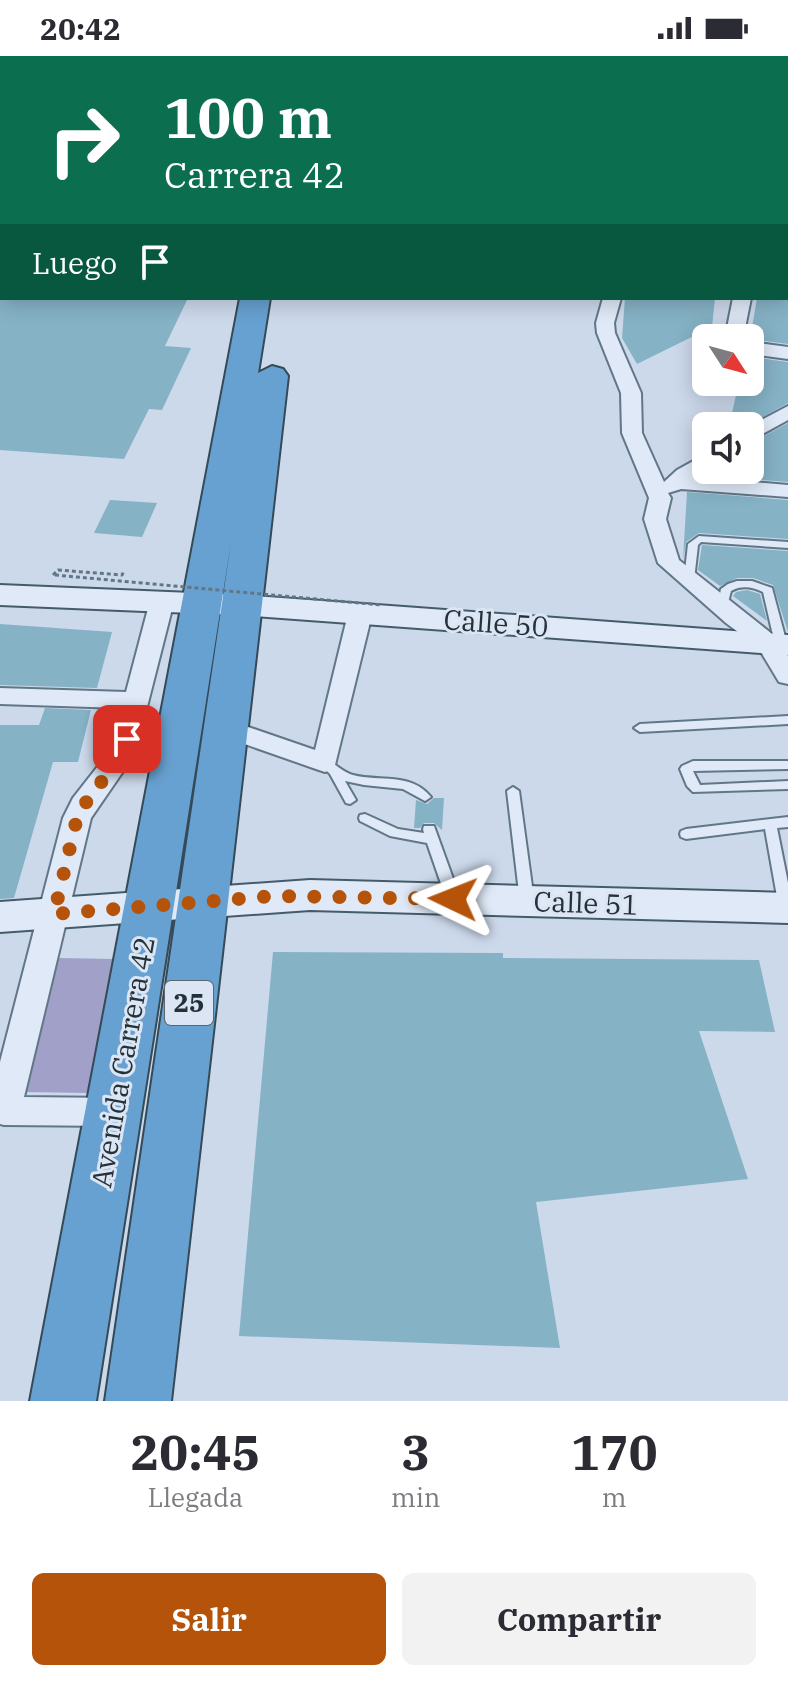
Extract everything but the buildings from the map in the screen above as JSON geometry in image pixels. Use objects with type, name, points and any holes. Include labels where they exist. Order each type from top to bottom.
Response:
[{"type":"highway","name":"Avenida Carrera 42","points":[[138,1401],[202,603],[255,300]]},
{"type":"highway","name":"Avenida Carrera 42","points":[[63,1401],[114,1112],[177,904],[225,728],[202,603],[282,300]]},
{"type":"street","points":[[611,300],[605,323],[606,333],[631,393],[632,433],[660,498]]},
{"type":"street","points":[[737,324],[742,300]]},
{"type":"street","points":[[764,350],[788,353]]},
{"type":"street","points":[[764,427],[788,412]]},
{"type":"street","points":[[692,470],[660,498],[655,519],[669,563],[781,652]]},
{"type":"street","points":[[676,482],[788,491]]},
{"type":"street","points":[[0,576],[100,598]]},
{"type":"street","points":[[0,595],[100,598]]},
{"type":"street","name":"Calle 50","points":[[100,598],[371,610],[781,652]]},
{"type":"street","points":[[114,1112],[2,1120],[77,818],[122,754],[137,700],[202,603]]},
{"type":"street","points":[[225,728],[330,769],[371,610]]},
{"type":"street","points":[[0,696],[137,700]]},
{"type":"street","name":"Calle 51","points":[[0,917],[310,895],[787,908]]},
{"type":"lane","points":[[689,580],[693,544],[699,539],[788,545]]},
{"type":"lane","points":[[722,608],[726,589],[735,584],[751,584],[768,590],[781,652]]},
{"type":"lane","points":[[640,728],[788,720]]},
{"type":"lane","points":[[788,765],[693,765],[686,769],[697,789],[788,785]]},
{"type":"lane","points":[[330,769],[354,782],[409,785],[419,789],[425,797]]},
{"type":"lane","points":[[330,769],[350,800]]},
{"type":"lane","points":[[513,791],[527,901]]},
{"type":"lane","points":[[365,818],[395,833],[431,834],[453,899]]},
{"type":"lane","points":[[686,834],[788,822]]},
{"type":"lane","points":[[770,824],[787,908]]},
{"type":"path","points":[[124,571],[122,575],[58,570],[55,575],[371,610]]},
{"type":"shaded area","points":[[58,958],[116,959],[87,1093],[24,1092]]},
{"type":"route","points":[[127,739],[112,770],[83,805],[77,818],[54,914],[274,896],[453,899]]}]
